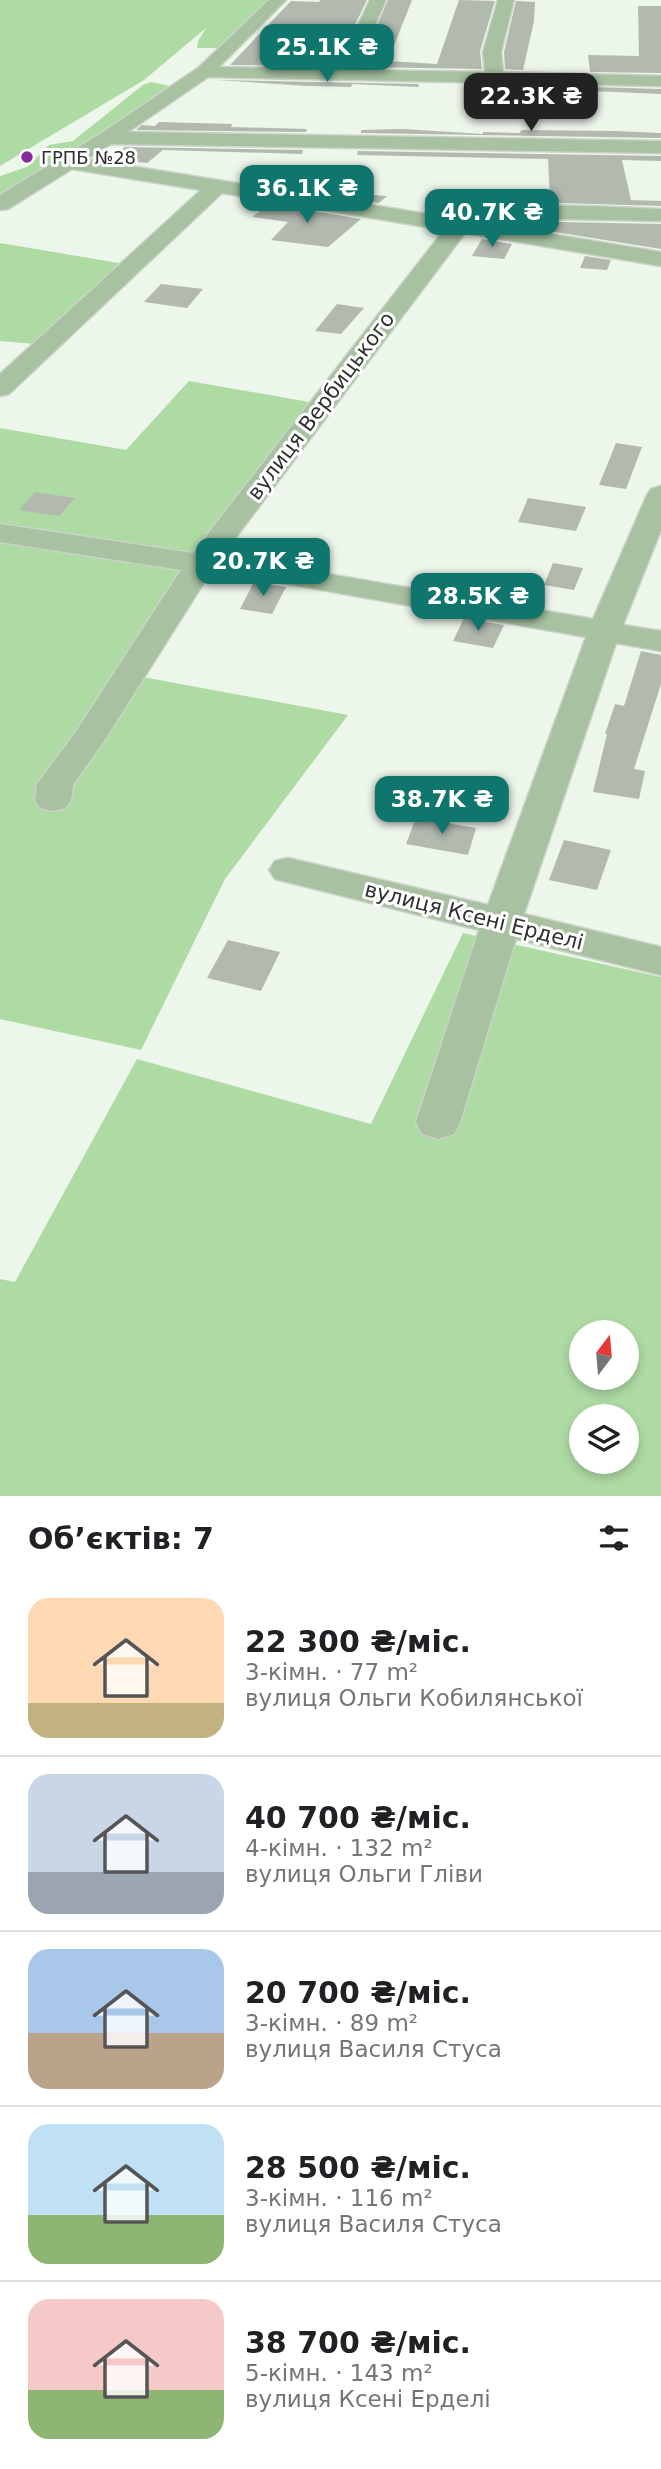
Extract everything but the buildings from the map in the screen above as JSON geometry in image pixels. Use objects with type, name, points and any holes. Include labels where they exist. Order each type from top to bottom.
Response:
[{"type":"street","points":[[0,204],[107,138],[204,72],[278,0]]},
{"type":"street","points":[[344,74],[378,0]]},
{"type":"street","points":[[494,77],[492,52],[506,0]]},
{"type":"street","points":[[204,72],[661,81]]},
{"type":"street","points":[[107,138],[661,147]]},
{"type":"street","points":[[69,162],[661,258]]},
{"type":"street","points":[[0,388],[219,185]]},
{"type":"street","points":[[459,226],[480,217],[559,213],[661,215]]},
{"type":"street","name":"вулиця Вербицького","points":[[53,800],[55,784],[89,738],[201,563],[459,226]]},
{"type":"street","points":[[438,1122],[501,923],[604,629],[661,495]]},
{"type":"street","points":[[0,533],[201,563],[604,629],[661,641]]},
{"type":"street","name":"вулиця Ксені Ерделі","points":[[288,870],[661,961]]},
{"type":"green space","points":[[0,0],[271,0],[221,48],[197,48],[206,28],[144,80],[0,166]]},
{"type":"green space","points":[[151,82],[175,87],[25,183],[0,195],[0,176],[27,167],[49,145],[73,141],[143,85]]},
{"type":"green space","points":[[0,243],[119,263],[36,344],[0,341]]},
{"type":"green space","points":[[189,381],[315,403],[116,672],[348,715],[225,879],[141,1050],[0,1019],[0,428],[126,450]]},
{"type":"green space","points":[[463,933],[661,977],[661,1496],[0,1496],[0,1279],[15,1282],[137,1059],[371,1124]]},
{"type":"place","name":"ГРПБ №28","points":[[27,157]]}]
